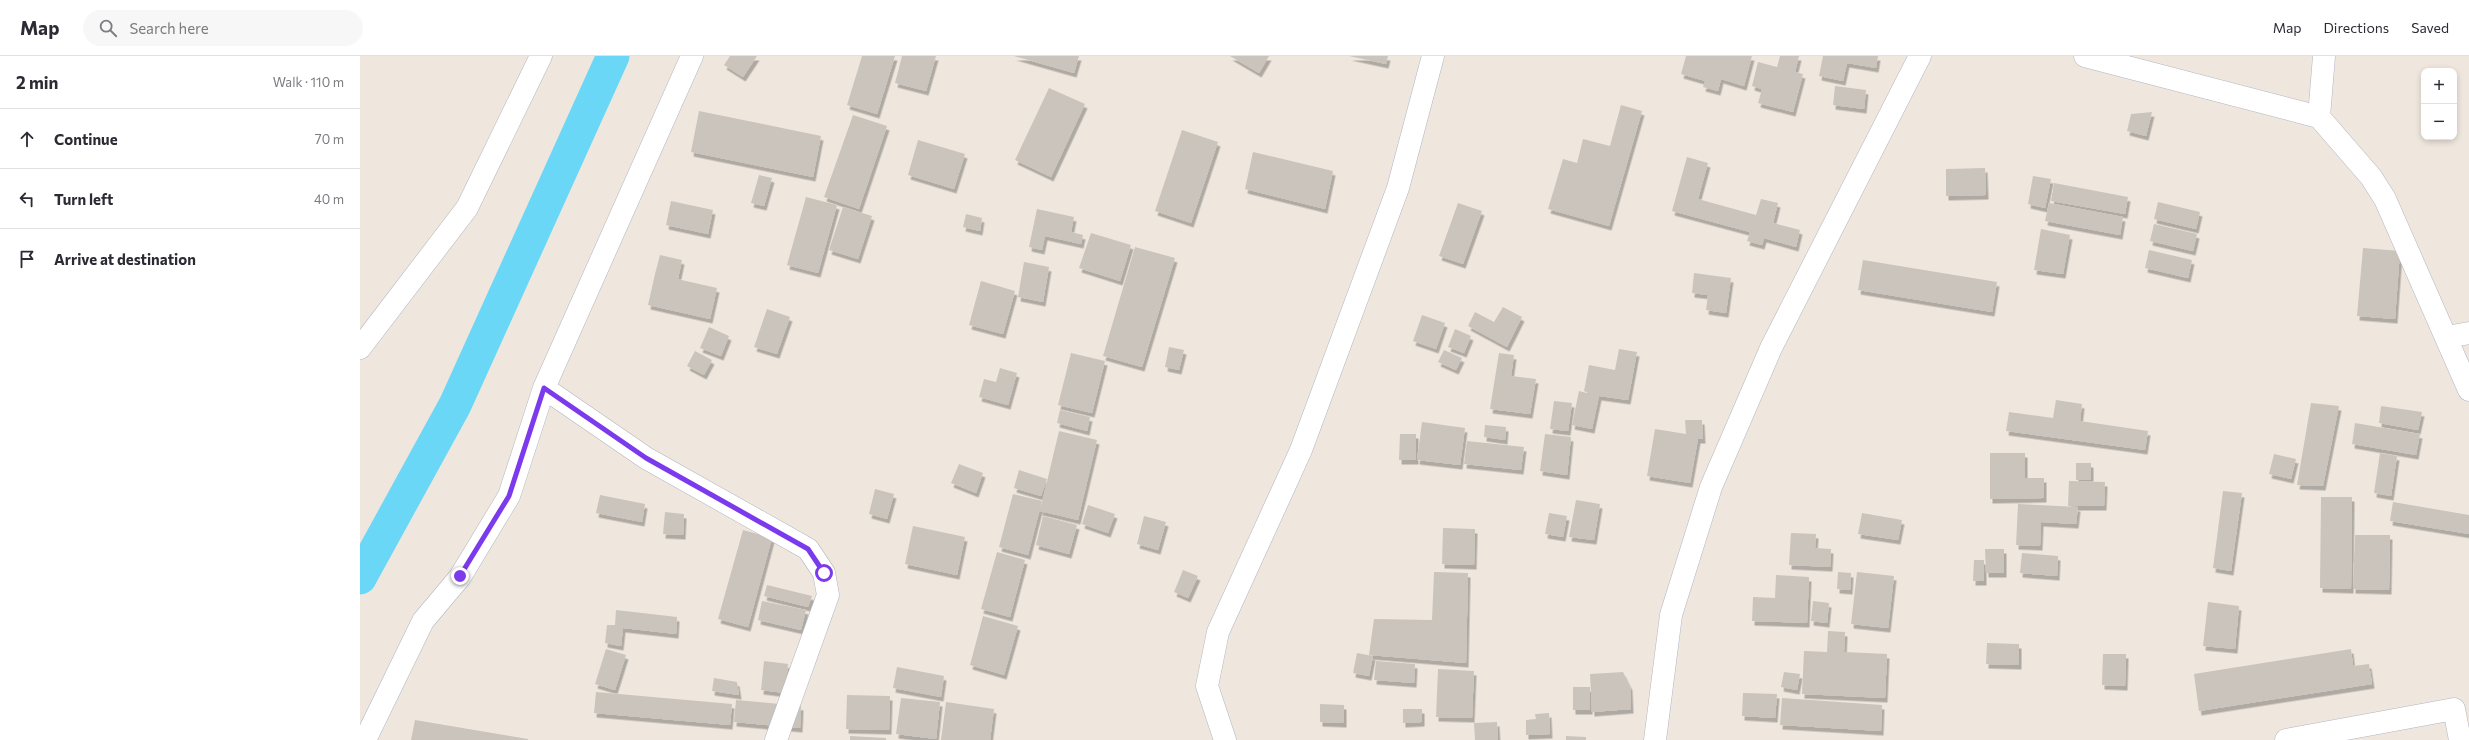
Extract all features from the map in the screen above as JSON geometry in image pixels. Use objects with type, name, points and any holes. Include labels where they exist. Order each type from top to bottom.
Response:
[{"type":"street","points":[[360,348],[466,208],[541,56]]},
{"type":"street","points":[[365,740],[423,622],[460,576],[509,496],[544,388],[692,56]]},
{"type":"street","points":[[1225,740],[1208,686],[1218,632],[1304,442],[1398,188],[1433,56]]},
{"type":"street","points":[[1655,740],[1671,615],[1711,487],[1771,348],[1920,56]]},
{"type":"street","points":[[2085,56],[2319,117],[2371,177],[2385,199],[2469,390]]},
{"type":"street","points":[[2319,117],[2324,56]]},
{"type":"street","points":[[2447,337],[2469,333]]},
{"type":"street","points":[[544,388],[646,458],[808,549],[824,573],[828,595],[776,740]]},
{"type":"street","points":[[2286,740],[2461,708],[2460,740]]},
{"type":"building","points":[[730,56],[757,56],[743,77],[724,65]]},
{"type":"building","points":[[862,56],[895,56],[877,114],[847,105]]},
{"type":"building","points":[[902,56],[936,56],[926,91],[895,83]]},
{"type":"building","points":[[1014,56],[1079,56],[1074,73]]},
{"type":"building","points":[[1230,56],[1269,56],[1259,73]]},
{"type":"building","points":[[1349,56],[1388,56],[1386,64]]},
{"type":"building","points":[[1686,56],[1752,56],[1744,86],[1721,79],[1718,91],[1703,87],[1705,81],[1681,74]]},
{"type":"building","points":[[1780,56],[1799,56],[1795,72],[1803,74],[1793,112],[1758,103],[1762,89],[1752,86],[1758,62],[1777,67]]},
{"type":"building","points":[[1823,56],[1878,56],[1876,68],[1847,63],[1843,81],[1819,76]]},
{"type":"building","points":[[1835,86],[1866,90],[1864,109],[1833,105]]},
{"type":"building","points":[[1049,88],[1085,104],[1051,177],[1015,160]]},
{"type":"building","points":[[1621,105],[1642,111],[1609,226],[1548,209],[1563,159],[1577,163],[1583,139],[1610,146]]},
{"type":"building","points":[[699,111],[821,136],[813,177],[691,152]]},
{"type":"building","points":[[2152,112],[2146,136],[2127,131],[2131,114]]},
{"type":"building","points":[[853,115],[887,126],[859,209],[824,197]]},
{"type":"building","points":[[1182,130],[1218,142],[1191,223],[1155,211]]},
{"type":"building","points":[[918,140],[965,154],[954,189],[908,175]]},
{"type":"building","points":[[1253,152],[1333,171],[1325,209],[1245,189]]},
{"type":"building","points":[[1687,157],[1708,163],[1698,199],[1756,215],[1761,199],[1778,203],[1773,223],[1800,230],[1796,247],[1764,238],[1762,245],[1747,241],[1750,232],[1672,211]]},
{"type":"building","points":[[1985,168],[1986,195],[1946,196],[1946,169]]},
{"type":"building","points":[[759,175],[772,178],[764,206],[751,203]]},
{"type":"building","points":[[2033,176],[2051,179],[2045,208],[2028,204]]},
{"type":"building","points":[[2054,183],[2128,197],[2125,214],[2051,201]]},
{"type":"building","points":[[806,197],[837,205],[818,273],[787,265]]},
{"type":"building","points":[[671,201],[713,210],[708,234],[666,225]]},
{"type":"building","points":[[2158,202],[2200,212],[2196,229],[2154,219]]},
{"type":"building","points":[[1458,203],[1482,211],[1463,264],[1439,256]]},
{"type":"building","points":[[2049,203],[2123,217],[2120,235],[2045,221]]},
{"type":"building","points":[[843,207],[872,216],[858,259],[829,250]]},
{"type":"building","points":[[1037,209],[1074,217],[1071,232],[1083,235],[1081,244],[1045,236],[1042,250],[1029,247]]},
{"type":"building","points":[[966,214],[982,218],[980,231],[963,227]]},
{"type":"building","points":[[2154,224],[2197,234],[2193,251],[2150,241]]},
{"type":"building","points":[[2041,229],[2070,235],[2063,274],[2034,270]]},
{"type":"building","points":[[1091,233],[1131,245],[1120,281],[1079,268]]},
{"type":"building","points":[[1135,247],[1175,258],[1142,367],[1103,356]]},
{"type":"building","points":[[2363,248],[2400,251],[2395,319],[2357,316]]},
{"type":"building","points":[[2149,250],[2192,260],[2188,278],[2145,268]]},
{"type":"building","points":[[660,255],[682,260],[678,279],[655,274]]},
{"type":"building","points":[[1863,260],[1997,282],[1992,312],[1858,290]]},
{"type":"building","points":[[1024,262],[1049,267],[1043,302],[1018,297]]},
{"type":"building","points":[[1694,273],[1731,278],[1726,313],[1706,310],[1708,295],[1692,293]]},
{"type":"building","points":[[655,274],[717,288],[710,319],[648,305]]},
{"type":"building","points":[[981,281],[1015,291],[1003,334],[969,325]]},
{"type":"building","points":[[1503,307],[1522,317],[1507,347],[1468,326],[1475,312],[1494,322]]},
{"type":"building","points":[[767,309],[790,317],[777,354],[754,347]]},
{"type":"building","points":[[1422,315],[1445,323],[1436,349],[1413,341]]},
{"type":"building","points":[[709,327],[729,336],[721,356],[700,348]]},
{"type":"building","points":[[1455,329],[1471,336],[1464,353],[1448,347]]},
{"type":"building","points":[[1169,347],[1184,350],[1179,370],[1165,367]]},
{"type":"building","points":[[1619,349],[1637,352],[1628,400],[1599,396],[1592,429],[1572,425],[1579,391],[1594,395],[1584,391],[1589,365],[1615,370]]},
{"type":"building","points":[[1444,350],[1462,358],[1456,370],[1438,362]]},
{"type":"building","points":[[695,351],[712,360],[704,375],[687,366]]},
{"type":"building","points":[[1071,353],[1105,361],[1092,413],[1058,405]]},
{"type":"building","points":[[1499,353],[1514,355],[1511,376],[1536,379],[1530,414],[1490,409]]},
{"type":"building","points":[[1000,368],[1017,373],[1008,405],[979,397],[984,379],[996,382]]},
{"type":"building","points":[[2056,400],[2082,404],[2080,421],[2148,431],[2145,450],[2006,431],[2009,412],[2053,418]]},
{"type":"building","points":[[1554,401],[1572,403],[1568,431],[1550,429]]},
{"type":"building","points":[[2311,403],[2339,406],[2323,486],[2297,485]]},
{"type":"building","points":[[2381,406],[2422,412],[2418,430],[2379,423]]},
{"type":"building","points":[[1060,410],[1090,417],[1087,431],[1057,423]]},
{"type":"building","points":[[1685,420],[1702,420],[1703,439],[1698,439],[1690,483],[1647,476],[1655,429],[1686,434]]},
{"type":"building","points":[[1422,422],[1465,428],[1460,465],[1417,460]]},
{"type":"building","points":[[2355,423],[2420,434],[2416,455],[2352,444]]},
{"type":"building","points":[[1485,425],[1506,427],[1505,440],[1484,437]]},
{"type":"building","points":[[1059,431],[1097,440],[1078,520],[1040,511]]},
{"type":"building","points":[[1400,434],[1416,434],[1416,460],[1399,460]]},
{"type":"building","points":[[1545,434],[1571,437],[1567,475],[1540,471]]},
{"type":"building","points":[[1467,441],[1524,447],[1521,470],[1464,464]]},
{"type":"building","points":[[1990,453],[2025,453],[2025,478],[2044,478],[2044,498],[1990,499]]},
{"type":"building","points":[[2380,453],[2397,456],[2391,496],[2374,493]]},
{"type":"building","points":[[2274,454],[2296,459],[2291,479],[2269,474]]},
{"type":"building","points":[[2076,463],[2091,463],[2091,480],[2076,480]]},
{"type":"building","points":[[959,464],[983,473],[976,493],[951,483]]},
{"type":"building","points":[[1019,470],[1047,479],[1041,496],[1014,488]]},
{"type":"building","points":[[2069,481],[2105,482],[2104,506],[2068,506]]},
{"type":"building","points":[[875,489],[894,494],[887,519],[869,514]]},
{"type":"building","points":[[2223,491],[2242,493],[2231,571],[2213,568]]},
{"type":"building","points":[[1013,494],[1042,501],[1028,555],[999,547]]},
{"type":"building","points":[[600,495],[645,504],[642,522],[596,513]]},
{"type":"building","points":[[2321,497],[2352,497],[2351,589],[2320,588]]},
{"type":"building","points":[[1576,500],[1600,504],[1594,540],[1569,537]]},
{"type":"building","points":[[2393,502],[2469,515],[2469,534],[2390,521]]},
{"type":"building","points":[[2018,504],[2078,507],[2076,524],[2041,522],[2040,546],[2016,545]]},
{"type":"building","points":[[1088,505],[1115,514],[1108,533],[1082,524]]},
{"type":"building","points":[[665,512],[684,514],[683,535],[663,534]]},
{"type":"building","points":[[1549,513],[1567,516],[1563,537],[1545,534]]},
{"type":"building","points":[[1862,513],[1902,520],[1898,540],[1858,534]]},
{"type":"building","points":[[1043,516],[1077,525],[1069,554],[1036,545]]},
{"type":"building","points":[[1144,516],[1166,522],[1158,550],[1137,544]]},
{"type":"building","points":[[913,526],[965,537],[957,575],[905,564]]},
{"type":"building","points":[[1443,528],[1475,529],[1474,565],[1442,564]]},
{"type":"building","points":[[743,530],[772,538],[748,627],[718,619]]},
{"type":"building","points":[[1791,533],[1816,534],[1815,548],[1831,549],[1830,567],[1789,565]]},
{"type":"building","points":[[2355,535],[2390,535],[2389,590],[2353,589]]},
{"type":"building","points":[[1985,549],[2004,549],[2004,573],[1986,573]]},
{"type":"building","points":[[997,552],[1025,560],[1010,617],[981,609]]},
{"type":"building","points":[[2022,553],[2058,556],[2057,576],[2020,573]]},
{"type":"building","points":[[1974,560],[1984,560],[1984,581],[1973,581]]},
{"type":"building","points":[[1183,570],[1198,576],[1188,598],[1174,592]]},
{"type":"building","points":[[1434,572],[1468,573],[1466,663],[1369,655],[1374,619],[1432,620]]},
{"type":"building","points":[[1838,572],[1851,573],[1850,590],[1837,589]]},
{"type":"building","points":[[1857,572],[1894,576],[1888,628],[1851,624]]},
{"type":"building","points":[[1776,575],[1809,577],[1807,623],[1752,621],[1753,597],[1775,598]]},
{"type":"building","points":[[767,585],[812,596],[808,607],[764,596]]},
{"type":"building","points":[[762,601],[806,610],[801,630],[758,620]]},
{"type":"building","points":[[1813,601],[1829,603],[1827,623],[1811,621]]},
{"type":"building","points":[[2208,602],[2239,606],[2235,649],[2203,646]]},
{"type":"building","points":[[616,610],[677,617],[676,634],[623,628],[621,646],[605,643],[607,625],[615,625]]},
{"type":"building","points":[[983,616],[1018,626],[1004,675],[970,665]]},
{"type":"building","points":[[1828,631],[1845,632],[1844,652],[1887,654],[1885,698],[1802,694],[1804,651],[1827,652]]},
{"type":"building","points":[[1987,643],[2019,644],[2019,665],[1986,664]]},
{"type":"building","points":[[606,649],[626,655],[615,690],[595,684]]},
{"type":"building","points":[[2351,649],[2353,666],[2369,664],[2372,684],[2199,711],[2194,674]]},
{"type":"building","points":[[1357,653],[1373,656],[1369,676],[1353,673]]},
{"type":"building","points":[[2103,654],[2126,654],[2125,686],[2102,685]]},
{"type":"building","points":[[764,661],[788,664],[785,693],[761,690]]},
{"type":"building","points":[[1376,661],[1415,664],[1414,683],[1374,680]]},
{"type":"building","points":[[897,667],[944,676],[941,697],[893,688]]},
{"type":"building","points":[[1438,669],[1474,671],[1472,718],[1436,717]]},
{"type":"building","points":[[1623,672],[1630,686],[1631,709],[1592,712],[1590,674]]},
{"type":"building","points":[[1784,672],[1800,674],[1797,690],[1781,687]]},
{"type":"building","points":[[714,678],[737,682],[739,695],[712,691]]},
{"type":"building","points":[[1573,687],[1590,687],[1590,710],[1573,710]]},
{"type":"building","points":[[596,692],[732,704],[730,725],[594,713]]},
{"type":"building","points":[[1743,693],[1777,694],[1775,718],[1742,716]]},
{"type":"building","points":[[847,695],[890,696],[889,730],[846,729]]},
{"type":"building","points":[[901,698],[940,702],[936,739],[896,734]]},
{"type":"building","points":[[1782,698],[1882,705],[1881,731],[1780,725]]},
{"type":"building","points":[[736,700],[801,706],[800,728],[734,722]]},
{"type":"building","points":[[946,702],[994,709],[990,740],[941,740]]},
{"type":"building","points":[[1320,704],[1344,705],[1344,723],[1320,722]]},
{"type":"building","points":[[1403,709],[1422,709],[1422,722],[1403,723]]},
{"type":"building","points":[[1549,713],[1550,734],[1526,735],[1526,720],[1536,719],[1535,714]]},
{"type":"building","points":[[415,720],[528,739],[528,740],[411,740]]},
{"type":"building","points":[[1497,722],[1498,740],[1475,740],[1474,723]]},
{"type":"building","points":[[850,736],[886,738],[886,740],[850,740]]},
{"type":"building","points":[[1566,736],[1586,737],[1586,740],[1566,740]]},
{"type":"waterway","points":[[360,578],[455,405],[613,56]]},
{"type":"route","points":[[460,576],[509,496],[523,458],[544,388],[646,458],[808,549],[824,573]]}]
